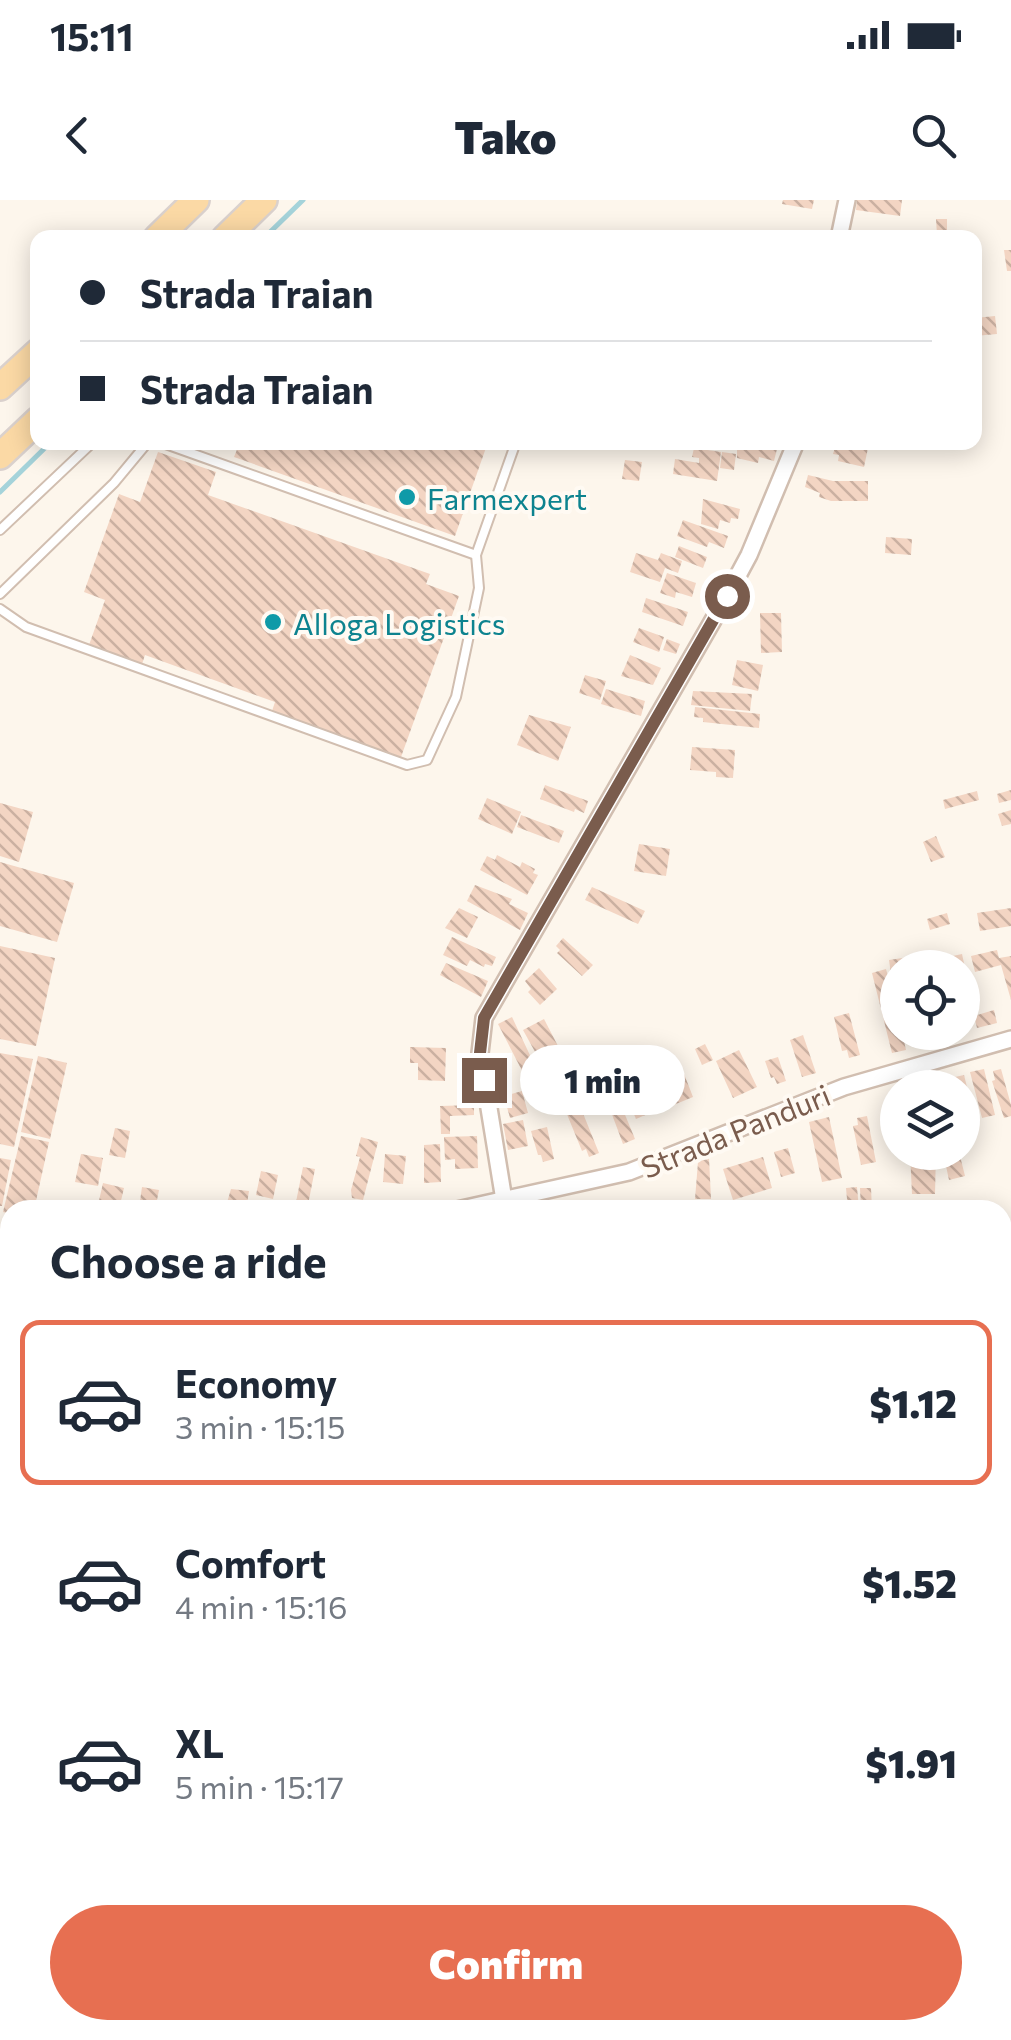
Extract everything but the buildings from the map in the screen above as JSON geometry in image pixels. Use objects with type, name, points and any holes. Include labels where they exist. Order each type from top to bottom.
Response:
[{"type":"main road","points":[[165,230],[196,200]]},
{"type":"main road","points":[[233,230],[264,200]]},
{"type":"main road","points":[[0,388],[30,360]]},
{"type":"main road","points":[[0,456],[30,428]]},
{"type":"street","points":[[840,230],[846,200]]},
{"type":"street","points":[[504,1200],[480,1053],[484,1018],[727,596],[761,528],[793,450]]},
{"type":"street","name":"Strada Panduri","points":[[504,1200],[629,1172],[844,1087],[1011,1039]]},
{"type":"lane","points":[[0,530],[85,450]]},
{"type":"lane","points":[[0,594],[107,490],[141,450]]},
{"type":"lane","points":[[182,450],[476,555]]},
{"type":"lane","points":[[0,609],[26,626],[412,766],[427,760],[456,698],[479,588],[476,555],[513,450]]},
{"type":"waterway","points":[[272,230],[303,200]]},
{"type":"waterway","points":[[0,492],[43,450]]},
{"type":"place","name":"Farmexpert","points":[[407,497]]},
{"type":"place","name":"Alloga Logistics","points":[[273,622]]},
{"type":"route","points":[[484,1080],[480,1053],[484,1018],[727,596]]}]
